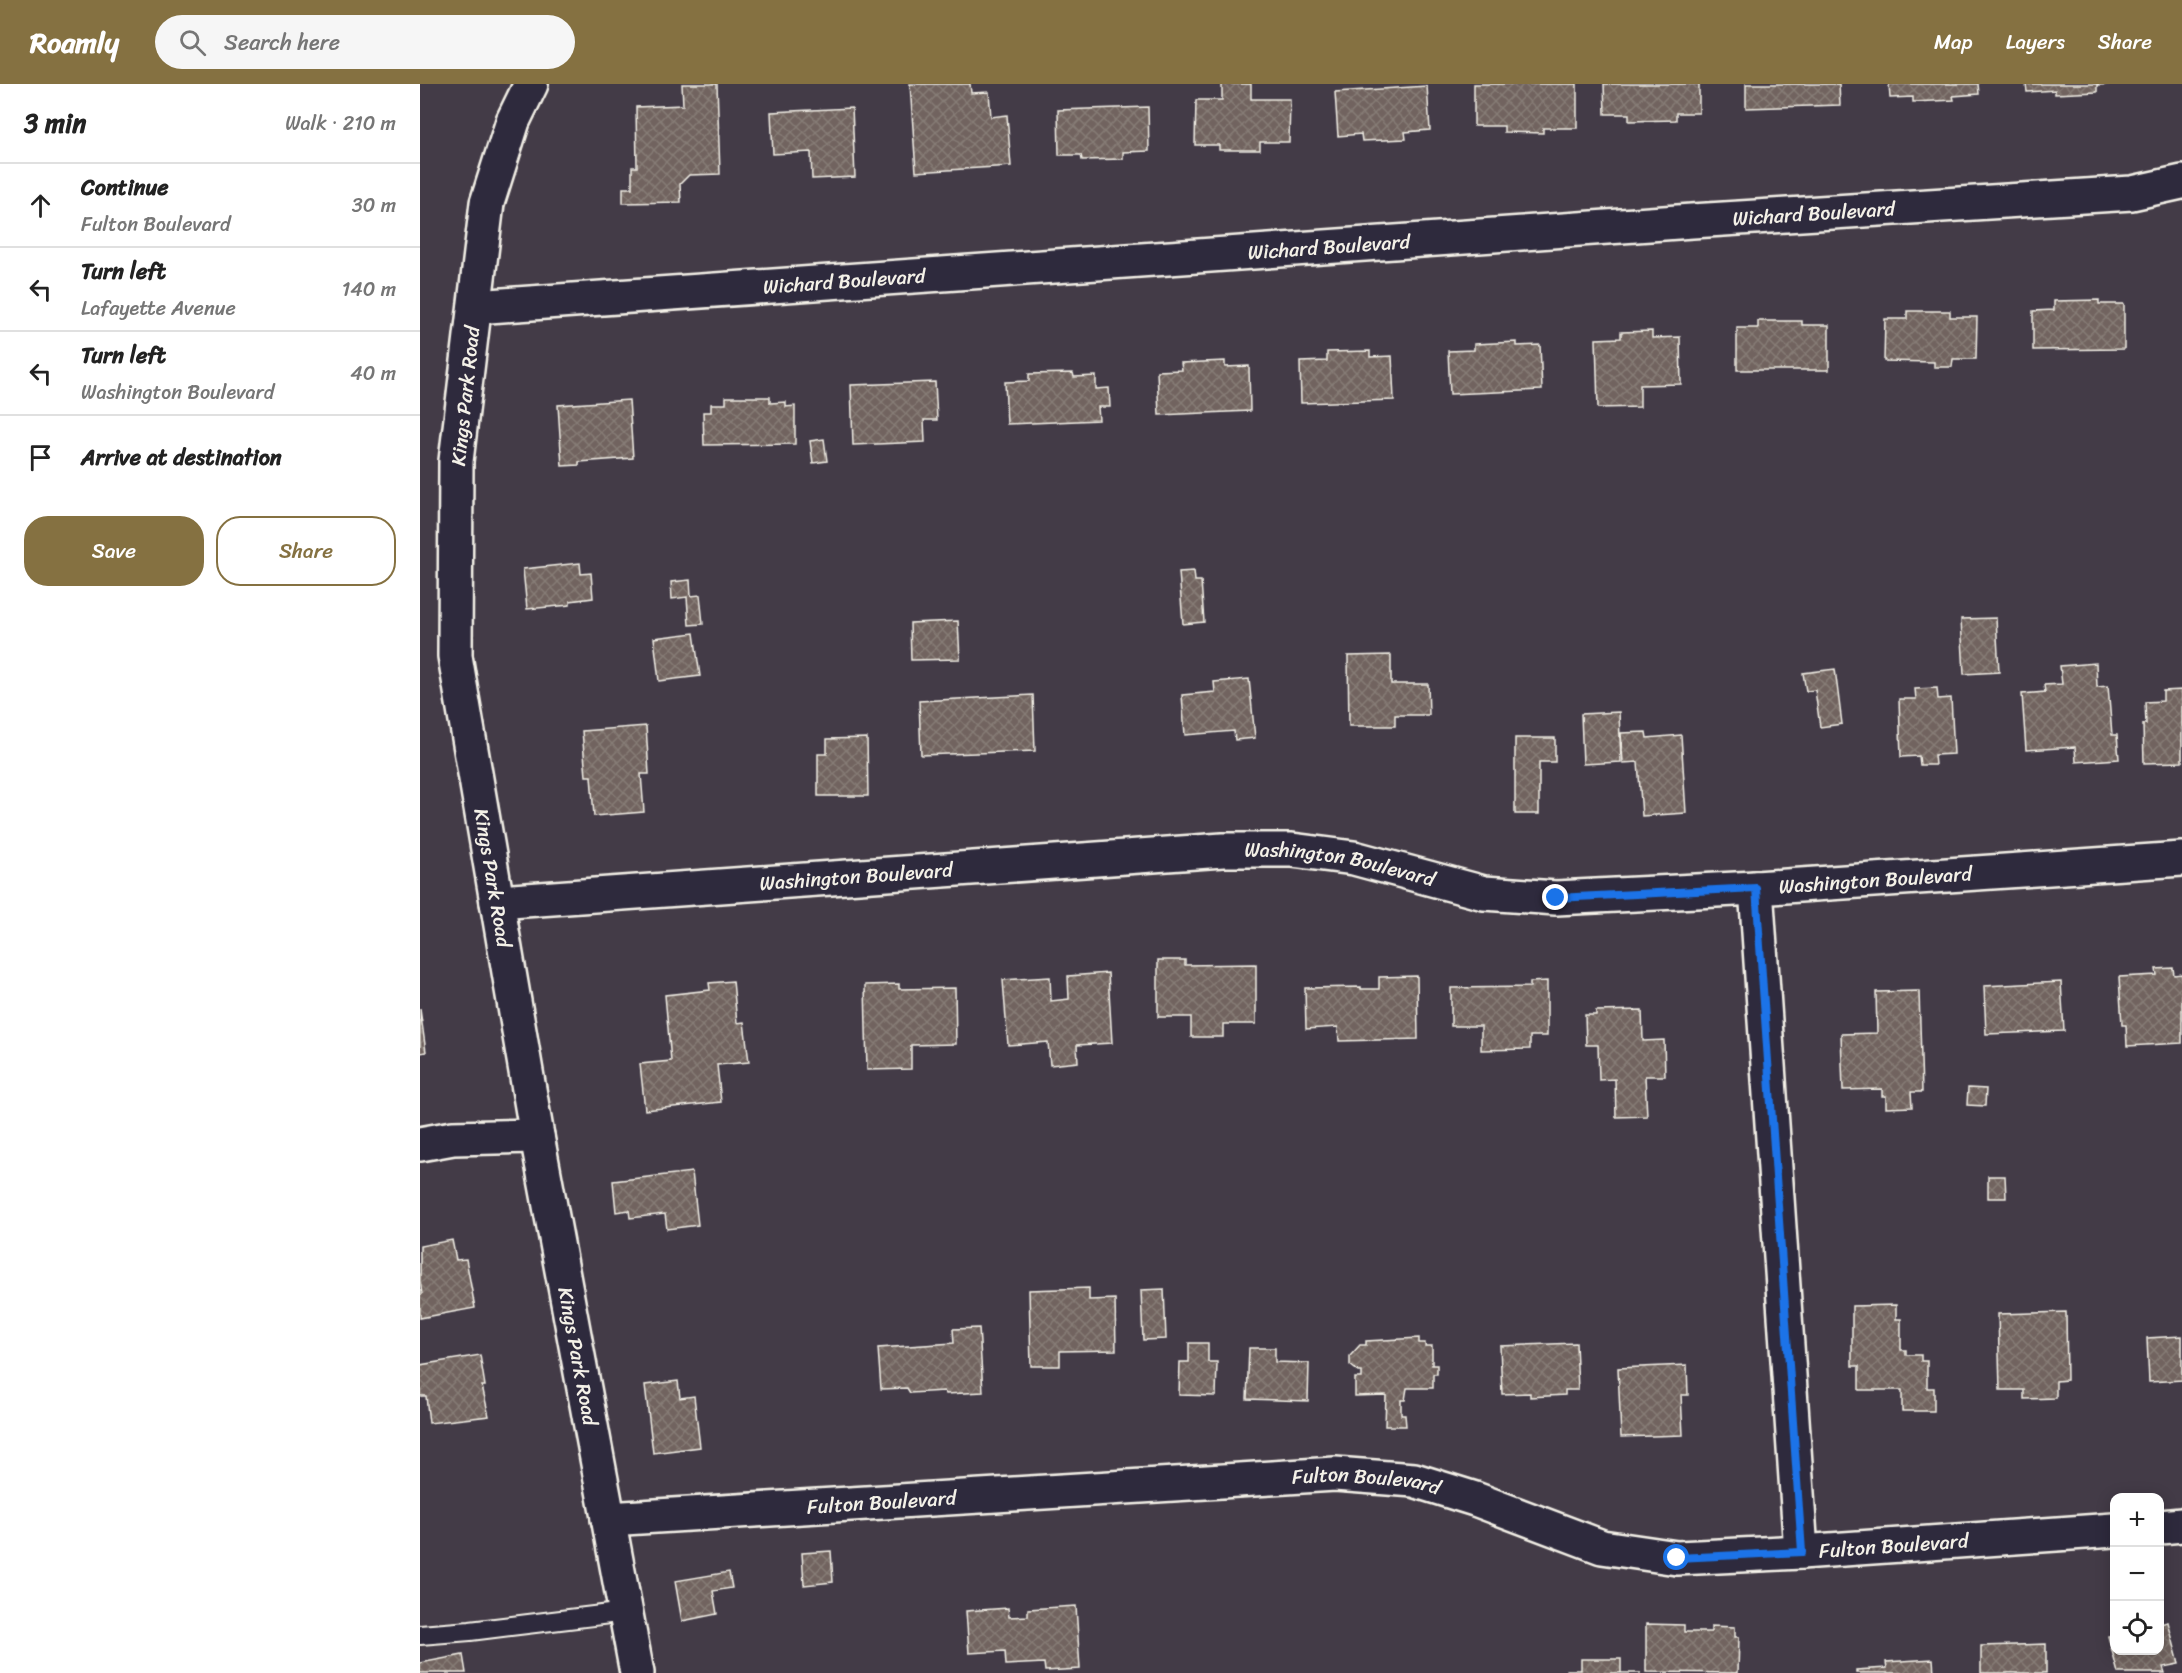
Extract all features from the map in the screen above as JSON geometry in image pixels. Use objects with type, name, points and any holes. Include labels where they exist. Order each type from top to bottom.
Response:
[{"type":"street","name":"Kings Park Road","points":[[531,84],[513,121],[487,203],[456,461],[455,656],[537,1136],[637,1673]]},
{"type":"street","name":"Wichard Boulevard","points":[[475,308],[1692,221],[2132,193],[2182,182]]},
{"type":"street","name":"Washington Boulevard","points":[[497,902],[1222,850],[1292,850],[1354,858],[1484,893],[1556,898],[1756,888],[2182,859]]},
{"type":"street","points":[[1756,888],[1802,1552]]},
{"type":"street","points":[[420,1144],[453,1138],[537,1136]]},
{"type":"street","name":"Fulton Boulevard","points":[[608,1520],[1335,1474],[1414,1480],[1475,1498],[1602,1547],[1677,1558],[1802,1552],[2110,1530]]},
{"type":"street","points":[[2164,1527],[2182,1526]]},
{"type":"lane","points":[[420,1635],[626,1612]]},
{"type":"building","points":[[682,84],[717,84],[720,174],[689,175],[680,184],[681,202],[623,203],[623,188],[632,188],[632,167],[637,167],[636,107],[683,105]]},
{"type":"building","points":[[910,84],[970,84],[971,93],[989,92],[991,117],[1007,115],[1011,166],[916,172]]},
{"type":"building","points":[[1222,84],[1251,84],[1251,99],[1290,99],[1289,142],[1260,142],[1260,150],[1219,150],[1219,145],[1195,145],[1196,100],[1222,100]]},
{"type":"building","points":[[1474,84],[1577,84],[1577,128],[1543,128],[1543,133],[1504,132],[1504,126],[1474,126]]},
{"type":"building","points":[[1604,84],[1699,84],[1699,113],[1676,113],[1676,120],[1629,121],[1629,114],[1605,114]]},
{"type":"building","points":[[1746,84],[1839,84],[1840,105],[1746,108]]},
{"type":"building","points":[[1889,84],[1978,84],[1979,94],[1953,96],[1954,100],[1913,102],[1913,97],[1890,98]]},
{"type":"building","points":[[2026,84],[2115,84],[2097,85],[2097,92],[2055,94],[2055,90],[2027,92]]},
{"type":"building","points":[[1427,86],[1430,130],[1405,132],[1406,139],[1362,141],[1361,134],[1338,136],[1335,92]]},
{"type":"building","points":[[1148,107],[1149,151],[1123,152],[1123,159],[1082,160],[1081,155],[1059,155],[1058,110]]},
{"type":"building","points":[[852,108],[855,177],[812,179],[811,152],[773,154],[771,112]]},
{"type":"building","points":[[2099,300],[2099,304],[2124,304],[2124,349],[2033,350],[2033,311],[2054,310],[2054,301]]},
{"type":"building","points":[[1907,311],[1950,311],[1950,317],[1977,317],[1976,359],[1953,359],[1952,367],[1934,367],[1934,362],[1884,361],[1885,319],[1907,319]]},
{"type":"building","points":[[1758,321],[1802,321],[1802,325],[1829,325],[1829,370],[1737,370],[1737,328],[1758,328]]},
{"type":"building","points":[[1652,331],[1652,338],[1680,337],[1681,384],[1640,385],[1640,407],[1598,408],[1596,339],[1621,338],[1621,332]]},
{"type":"building","points":[[1517,342],[1517,346],[1540,345],[1542,390],[1450,394],[1448,351],[1474,350],[1474,344]]},
{"type":"building","points":[[1370,351],[1370,357],[1392,356],[1394,400],[1301,403],[1300,362],[1327,361],[1327,352]]},
{"type":"building","points":[[1225,361],[1225,367],[1249,366],[1250,411],[1159,415],[1157,371],[1182,370],[1181,363]]},
{"type":"building","points":[[1073,373],[1074,377],[1096,376],[1096,389],[1109,388],[1110,407],[1098,407],[1099,420],[1007,424],[1005,382],[1029,381],[1029,374]]},
{"type":"building","points":[[935,382],[937,420],[924,420],[925,442],[853,445],[851,385]]},
{"type":"building","points":[[726,397],[770,397],[770,403],[786,402],[786,407],[795,406],[795,444],[704,445],[703,412],[711,412],[711,404],[726,404]]},
{"type":"building","points":[[629,400],[633,458],[579,462],[579,465],[562,466],[558,405]]},
{"type":"building","points":[[824,439],[827,461],[813,463],[810,441]]},
{"type":"building","points":[[580,563],[581,574],[591,573],[593,598],[570,601],[570,605],[527,609],[523,569]]},
{"type":"building","points":[[1194,571],[1195,581],[1201,581],[1204,622],[1183,624],[1179,572]]},
{"type":"building","points":[[690,580],[691,596],[700,595],[703,624],[689,625],[687,597],[672,599],[671,582]]},
{"type":"building","points":[[1996,618],[1999,672],[1964,674],[1961,619]]},
{"type":"building","points":[[958,621],[960,659],[911,660],[910,623]]},
{"type":"building","points":[[694,633],[700,676],[659,681],[654,638]]},
{"type":"building","points":[[1391,655],[1391,684],[1428,684],[1429,715],[1395,715],[1395,726],[1349,726],[1348,656]]},
{"type":"building","points":[[2096,663],[2097,687],[2108,686],[2112,735],[2117,735],[2119,759],[2076,762],[2075,747],[2026,750],[2022,694],[2045,692],[2044,685],[2062,684],[2060,666]]},
{"type":"building","points":[[1835,669],[1842,724],[1820,727],[1815,690],[1806,691],[1803,673]]},
{"type":"building","points":[[1249,679],[1255,738],[1235,740],[1234,731],[1185,735],[1182,695],[1215,692],[1214,682]]},
{"type":"building","points":[[1937,688],[1938,699],[1951,698],[1954,754],[1934,755],[1935,765],[1920,765],[1919,756],[1901,757],[1899,699],[1916,699],[1915,689]]},
{"type":"building","points":[[2182,690],[2182,762],[2144,763],[2145,702],[2163,701],[2163,691]]},
{"type":"building","points":[[1033,695],[1035,751],[921,755],[919,701]]},
{"type":"building","points":[[1619,712],[1621,762],[1583,764],[1581,714]]},
{"type":"building","points":[[646,726],[649,774],[641,774],[644,812],[594,816],[591,776],[586,776],[582,731]]},
{"type":"building","points":[[1646,732],[1647,738],[1681,735],[1686,813],[1642,816],[1638,762],[1623,763],[1621,733]]},
{"type":"building","points":[[867,738],[868,796],[818,796],[818,754],[827,754],[827,739]]},
{"type":"building","points":[[1515,738],[1555,738],[1555,762],[1539,762],[1539,814],[1515,814]]},
{"type":"building","points":[[1158,960],[1185,960],[1185,965],[1256,964],[1256,1024],[1223,1024],[1223,1037],[1191,1037],[1191,1017],[1158,1017]]},
{"type":"building","points":[[2173,968],[2174,975],[2182,974],[2182,1043],[2127,1046],[2126,1025],[2122,1025],[2119,977],[2157,975],[2156,969]]},
{"type":"building","points":[[1108,973],[1112,1043],[1077,1045],[1078,1062],[1050,1065],[1048,1042],[1008,1045],[1003,980],[1050,977],[1051,1001],[1069,999],[1068,976]]},
{"type":"building","points":[[1417,976],[1418,1039],[1339,1041],[1338,1027],[1306,1029],[1305,988],[1379,989],[1379,977]]},
{"type":"building","points":[[733,981],[737,1023],[744,1022],[749,1062],[717,1065],[721,1102],[645,1110],[640,1064],[671,1061],[665,995],[710,990],[709,983]]},
{"type":"building","points":[[1547,981],[1547,1036],[1530,1036],[1530,1049],[1481,1050],[1481,1026],[1451,1026],[1451,988],[1530,987],[1530,982]]},
{"type":"building","points":[[2061,982],[2064,1031],[1986,1034],[1984,986]]},
{"type":"building","points":[[899,984],[899,989],[955,988],[956,1044],[911,1045],[911,1069],[867,1070],[865,985]]},
{"type":"building","points":[[1919,991],[1922,1092],[1911,1092],[1912,1107],[1886,1108],[1886,1096],[1882,1096],[1882,1089],[1843,1090],[1841,1034],[1877,1033],[1876,992]]},
{"type":"building","points":[[420,1009],[426,1052],[420,1053]]},
{"type":"building","points":[[1642,1010],[1643,1041],[1664,1040],[1665,1076],[1645,1076],[1647,1116],[1616,1117],[1615,1079],[1599,1080],[1598,1045],[1586,1045],[1585,1015],[1596,1015],[1596,1011]]},
{"type":"building","points":[[1968,1088],[1986,1089],[1985,1106],[1967,1105]]},
{"type":"building","points":[[692,1172],[698,1225],[667,1229],[665,1214],[630,1218],[629,1210],[616,1212],[613,1181]]},
{"type":"building","points":[[1988,1176],[2005,1176],[2006,1198],[1988,1198]]},
{"type":"building","points":[[452,1240],[456,1260],[466,1259],[475,1308],[420,1318],[420,1294],[422,1294],[420,1246]]},
{"type":"building","points":[[1089,1288],[1089,1300],[1115,1299],[1116,1350],[1060,1351],[1060,1366],[1031,1366],[1029,1290]]},
{"type":"building","points":[[1164,1289],[1166,1339],[1143,1340],[1141,1290]]},
{"type":"building","points":[[1896,1305],[1896,1319],[1901,1319],[1901,1350],[1906,1350],[1906,1355],[1921,1355],[1921,1361],[1927,1361],[1927,1388],[1934,1388],[1934,1411],[1902,1411],[1902,1390],[1859,1390],[1859,1366],[1852,1366],[1852,1306]]},
{"type":"building","points":[[2066,1312],[2067,1380],[2056,1381],[2056,1398],[2024,1399],[2024,1390],[2000,1390],[1998,1314]]},
{"type":"building","points":[[979,1328],[983,1392],[910,1393],[907,1388],[881,1389],[878,1348],[954,1343],[953,1329]]},
{"type":"building","points":[[2182,1336],[2182,1380],[2149,1382],[2147,1338]]},
{"type":"building","points":[[1419,1338],[1419,1343],[1432,1346],[1432,1365],[1437,1365],[1437,1374],[1433,1374],[1433,1388],[1407,1388],[1405,1400],[1401,1400],[1401,1415],[1405,1415],[1406,1426],[1385,1426],[1386,1395],[1355,1396],[1355,1378],[1362,1378],[1362,1372],[1350,1365],[1350,1356],[1360,1345],[1366,1345],[1366,1341]]},
{"type":"building","points":[[1189,1343],[1208,1343],[1208,1362],[1217,1362],[1216,1396],[1179,1395],[1180,1362],[1189,1362]]},
{"type":"building","points":[[1576,1343],[1578,1390],[1565,1390],[1565,1395],[1530,1397],[1530,1393],[1502,1394],[1500,1346]]},
{"type":"building","points":[[1249,1348],[1275,1348],[1275,1362],[1309,1363],[1308,1401],[1247,1399]]},
{"type":"building","points":[[480,1355],[485,1386],[482,1386],[489,1416],[429,1423],[426,1396],[420,1396],[420,1365]]},
{"type":"building","points":[[1687,1365],[1688,1395],[1681,1395],[1683,1435],[1621,1437],[1618,1368]]},
{"type":"building","points":[[678,1381],[680,1398],[694,1396],[700,1447],[653,1453],[645,1385]]},
{"type":"building","points":[[831,1551],[833,1582],[804,1585],[802,1553]]},
{"type":"building","points":[[729,1572],[732,1588],[713,1591],[717,1614],[682,1621],[675,1581]]},
{"type":"building","points":[[1076,1606],[1080,1669],[1045,1671],[1044,1663],[1006,1665],[1005,1651],[969,1653],[966,1611],[1008,1608],[1009,1617],[1028,1616],[1028,1609]]},
{"type":"building","points":[[2168,1622],[2179,1664],[2163,1667],[2165,1673],[2118,1673],[2113,1655],[2164,1655],[2164,1623]]},
{"type":"building","points":[[1646,1624],[1684,1625],[1684,1632],[1711,1632],[1711,1626],[1735,1627],[1735,1637],[1739,1637],[1738,1673],[1646,1672]]},
{"type":"building","points":[[2046,1644],[2046,1673],[1981,1673],[1981,1646]]},
{"type":"building","points":[[463,1655],[466,1673],[420,1673],[420,1663]]},
{"type":"building","points":[[1581,1659],[1621,1659],[1621,1673],[1567,1673],[1567,1670],[1581,1670]]},
{"type":"building","points":[[1933,1659],[1934,1673],[1856,1673],[1856,1670],[1887,1668],[1886,1662]]},
{"type":"route","points":[[1556,898],[1756,888],[1802,1552],[1677,1558]]}]
